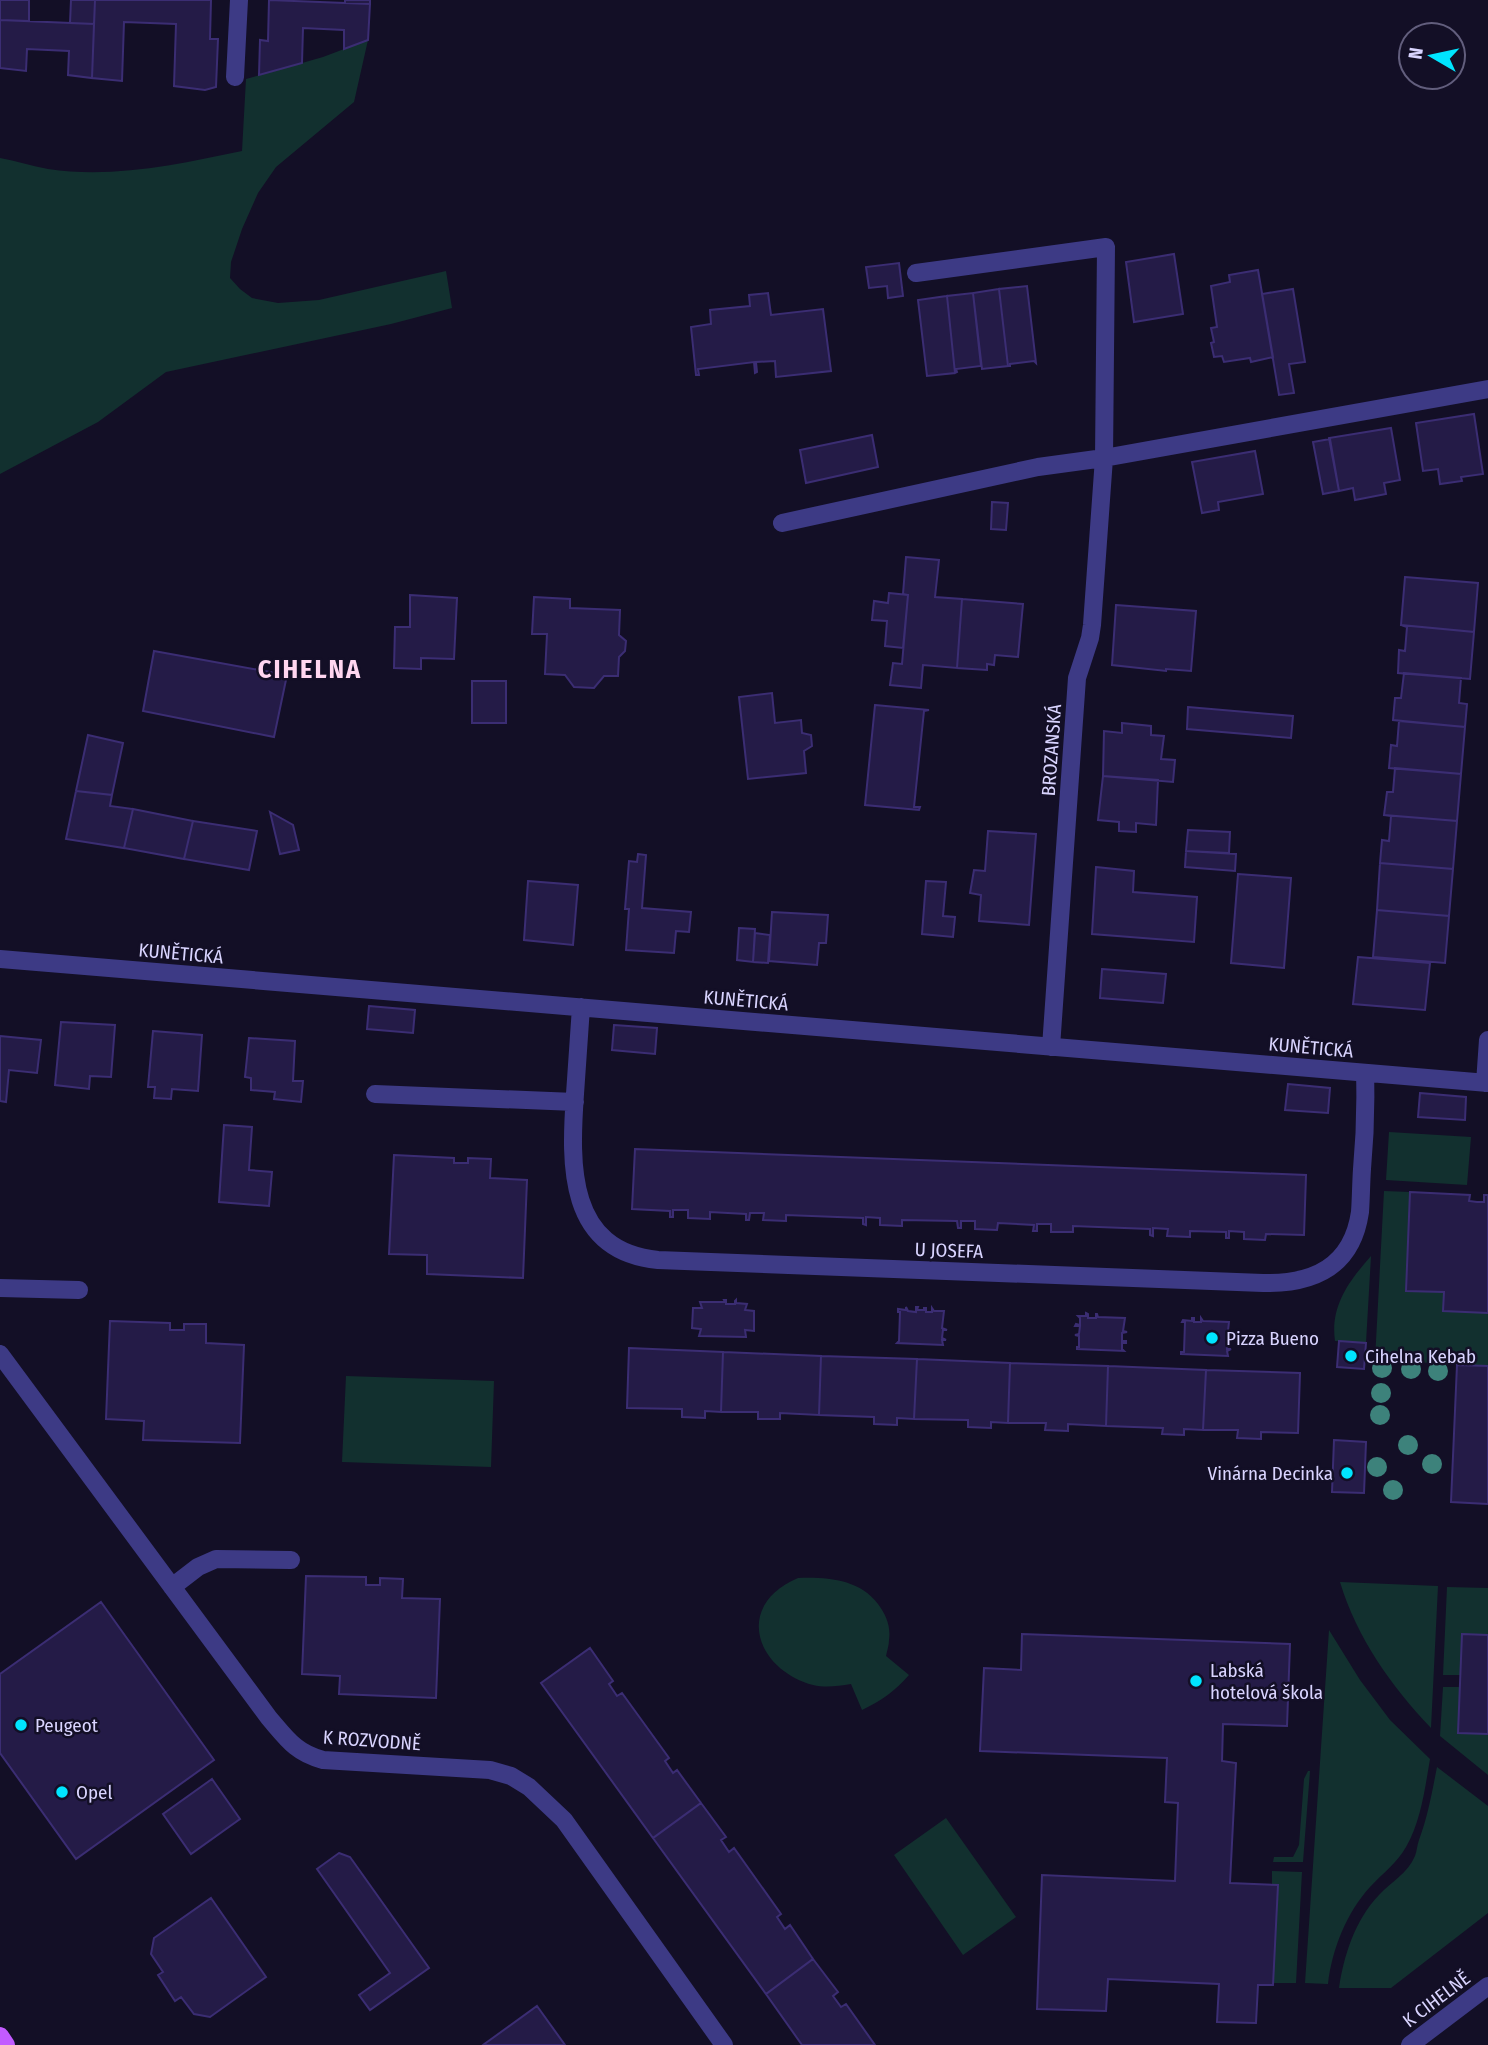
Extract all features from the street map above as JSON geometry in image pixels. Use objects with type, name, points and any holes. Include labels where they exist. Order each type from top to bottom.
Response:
[{"type":"main road","points":[[0,2036],[6,2045]]},
{"type":"street","points":[[235,77],[239,0]]},
{"type":"street","name":"BROZANSKÁ","points":[[916,273],[1107,247],[1104,458],[1092,625],[1077,678],[1051,1047]]},
{"type":"street","points":[[782,523],[1038,467],[1104,458],[1488,389]]},
{"type":"street","name":"KUNĚTICKÁ","points":[[0,959],[1486,1083]]},
{"type":"street","name":"U JOSEFA","points":[[581,1007],[575,1102],[574,1172],[578,1194],[584,1212],[606,1241],[617,1249],[658,1260],[1282,1283],[1300,1281],[1325,1271],[1335,1263],[1355,1231],[1360,1213],[1366,1122],[1365,1073]]},
{"type":"street","points":[[1486,1083],[1488,1040]]},
{"type":"street","points":[[375,1094],[575,1102]]},
{"type":"street","points":[[0,1287],[79,1290]]},
{"type":"street","name":"K ROZVODNĚ","points":[[0,1354],[269,1718],[296,1748],[309,1757],[324,1760],[490,1770],[511,1776],[547,1802],[564,1820],[724,2045]]},
{"type":"street","points":[[172,1587],[198,1567],[216,1559],[291,1560]]},
{"type":"street","name":"K CIHELNĚ","points":[[1410,2045],[1488,1986]]},
{"type":"green space","points":[[368,40],[354,102],[276,167],[258,193],[242,229],[231,262],[230,278],[252,298],[278,303],[319,300],[446,271],[452,308],[391,324],[166,372],[98,422],[0,474],[0,158],[48,169],[97,172],[146,169],[242,151],[246,79],[323,57]]},
{"type":"green space","points":[[1389,1132],[1471,1137],[1467,1185],[1386,1180]]},
{"type":"green space","points":[[1384,1191],[1410,1192],[1406,1290],[1444,1292],[1443,1310],[1488,1313],[1488,1366],[1375,1360]]},
{"type":"green space","points":[[1371,1256],[1366,1343],[1335,1341],[1338,1305],[1355,1275]]},
{"type":"green space","points":[[346,1376],[494,1381],[491,1467],[342,1462]]},
{"type":"green space","points":[[798,1578],[842,1581],[862,1589],[881,1608],[889,1625],[886,1656],[909,1675],[882,1699],[862,1710],[851,1684],[827,1687],[813,1685],[793,1677],[777,1665],[766,1651],[760,1636],[759,1620],[765,1604],[778,1590]]},
{"type":"green space","points":[[1340,1582],[1438,1586],[1431,1728],[1402,1695],[1377,1660],[1356,1623]]},
{"type":"green space","points":[[1447,1587],[1488,1588],[1488,1635],[1461,1675],[1443,1675]]},
{"type":"green space","points":[[1329,1630],[1360,1680],[1390,1720],[1430,1759],[1422,1804],[1411,1837],[1398,1858],[1354,1908],[1337,1945],[1328,1984],[1305,1983]]},
{"type":"green space","points":[[1443,1687],[1460,1687],[1458,1733],[1488,1734],[1488,1775],[1440,1736]]},
{"type":"green space","points":[[1437,1767],[1488,1806],[1488,1913],[1391,1988],[1339,1988],[1344,1963],[1363,1915],[1415,1856]]},
{"type":"green space","points":[[1308,1771],[1303,1862],[1273,1862],[1274,1857],[1293,1857],[1299,1845],[1304,1779]]},
{"type":"green space","points":[[946,1818],[1016,1917],[963,1955],[894,1855]]},
{"type":"green space","points":[[1272,1871],[1302,1872],[1296,1983],[1273,1983],[1278,1885],[1272,1884]]},
{"type":"building","points":[[0,0],[29,0],[29,21],[0,20]]},
{"type":"building","points":[[71,0],[95,0],[94,24],[70,23]]},
{"type":"building","points":[[95,0],[211,0],[210,39],[218,39],[216,87],[205,90],[174,86],[176,24],[124,22],[122,81],[92,78]]},
{"type":"building","points":[[269,0],[370,4],[368,40],[344,49],[344,30],[303,28],[302,63],[259,75],[260,40],[268,41]]},
{"type":"building","points":[[345,0],[370,0],[370,4],[345,3]]},
{"type":"building","points":[[0,20],[94,24],[92,78],[68,75],[69,51],[27,49],[26,71],[0,68]]},
{"type":"building","points":[[1174,254],[1183,314],[1134,322],[1126,262]]},
{"type":"building","points":[[899,263],[903,296],[888,298],[887,286],[869,288],[866,267]]},
{"type":"building","points":[[1258,270],[1273,357],[1251,362],[1250,358],[1224,362],[1222,356],[1214,357],[1211,343],[1214,342],[1211,328],[1217,327],[1211,286],[1230,282],[1229,275]]},
{"type":"building","points":[[1027,286],[1036,363],[1034,361],[1008,366],[999,289]]},
{"type":"building","points":[[999,289],[1008,366],[982,369],[973,293]]},
{"type":"building","points":[[1293,289],[1305,362],[1289,364],[1294,393],[1279,395],[1262,294]]},
{"type":"building","points":[[768,293],[771,315],[823,309],[831,371],[776,377],[775,361],[756,362],[755,373],[754,362],[698,369],[699,375],[696,375],[691,327],[711,324],[710,310],[750,306],[749,295]]},
{"type":"building","points":[[973,293],[981,366],[956,369],[955,373],[947,296]]},
{"type":"building","points":[[947,296],[955,373],[927,376],[918,300]]},
{"type":"building","points":[[1474,414],[1483,474],[1440,484],[1438,469],[1423,471],[1416,423]]},
{"type":"building","points":[[1391,428],[1400,480],[1384,483],[1386,494],[1355,500],[1353,488],[1339,491],[1329,438]]},
{"type":"building","points":[[872,435],[878,467],[806,483],[800,450]]},
{"type":"building","points":[[1330,439],[1339,491],[1323,494],[1313,442]]},
{"type":"building","points":[[1255,451],[1263,494],[1218,502],[1219,510],[1202,513],[1192,462]]},
{"type":"building","points":[[992,502],[1008,503],[1006,530],[991,529]]},
{"type":"building","points":[[906,557],[939,560],[935,597],[962,599],[957,668],[923,665],[921,688],[890,685],[893,663],[902,664],[908,595],[903,594]]},
{"type":"building","points":[[1405,577],[1478,583],[1474,632],[1401,625]]},
{"type":"building","points":[[889,593],[908,595],[903,648],[885,646],[887,621],[872,620],[874,601],[888,603]]},
{"type":"building","points":[[410,595],[457,598],[454,659],[421,658],[421,669],[394,668],[395,627],[410,627]]},
{"type":"building","points":[[534,597],[570,599],[570,608],[620,610],[619,635],[626,641],[625,651],[619,657],[618,676],[604,676],[594,688],[574,687],[565,675],[545,674],[547,634],[532,634]]},
{"type":"building","points":[[962,599],[1023,604],[1018,657],[995,655],[994,665],[987,664],[987,670],[957,668]]},
{"type":"building","points":[[1116,605],[1196,611],[1191,671],[1112,665]]},
{"type":"building","points":[[1401,625],[1474,632],[1470,679],[1398,673],[1399,650],[1405,651],[1407,627]]},
{"type":"building","points":[[154,651],[287,675],[274,737],[143,711]]},
{"type":"building","points":[[1404,673],[1461,678],[1459,703],[1467,704],[1465,727],[1393,720],[1395,698],[1401,698]]},
{"type":"building","points":[[472,681],[506,681],[506,723],[472,723]]},
{"type":"building","points":[[772,693],[775,723],[801,720],[802,733],[811,735],[812,746],[804,751],[806,773],[748,779],[739,697]]},
{"type":"building","points":[[875,705],[929,710],[924,711],[914,807],[920,807],[919,810],[865,805]]},
{"type":"building","points":[[1188,707],[1293,716],[1291,738],[1187,729]]},
{"type":"building","points":[[1399,721],[1465,727],[1461,774],[1389,768],[1391,745],[1397,746]]},
{"type":"building","points":[[1122,723],[1151,726],[1151,735],[1164,736],[1161,759],[1175,760],[1173,782],[1103,776],[1104,731],[1122,733]]},
{"type":"building","points":[[88,735],[123,743],[112,795],[76,791]]},
{"type":"building","points":[[1395,768],[1461,774],[1457,821],[1384,815],[1387,792],[1393,792]]},
{"type":"building","points":[[1103,776],[1158,780],[1156,825],[1136,823],[1136,832],[1119,831],[1119,822],[1098,820]]},
{"type":"building","points":[[76,791],[112,795],[110,806],[133,809],[124,848],[66,839]]},
{"type":"building","points":[[133,809],[193,821],[184,859],[124,848]]},
{"type":"building","points":[[270,812],[293,825],[299,850],[280,854]]},
{"type":"building","points":[[1384,815],[1457,821],[1453,869],[1380,863],[1382,840],[1389,841],[1391,816]]},
{"type":"building","points":[[193,821],[257,831],[249,870],[184,859]]},
{"type":"building","points":[[1188,830],[1230,832],[1229,853],[1186,851]]},
{"type":"building","points":[[988,831],[1036,834],[1029,925],[979,921],[981,895],[970,893],[974,870],[985,871]]},
{"type":"building","points":[[1186,851],[1236,854],[1235,871],[1185,867]]},
{"type":"building","points":[[638,854],[646,855],[642,908],[691,912],[689,932],[676,931],[674,953],[626,950],[629,909],[625,909],[629,861],[637,862]]},
{"type":"building","points":[[1380,863],[1453,869],[1449,916],[1377,910]]},
{"type":"building","points":[[1096,867],[1134,871],[1133,892],[1197,897],[1194,942],[1092,934]]},
{"type":"building","points":[[1238,874],[1291,878],[1284,968],[1231,963]]},
{"type":"building","points":[[528,881],[578,885],[573,945],[524,940]]},
{"type":"building","points":[[926,881],[946,882],[943,916],[955,917],[953,937],[922,934]]},
{"type":"building","points":[[1377,910],[1449,916],[1445,963],[1373,957]]},
{"type":"building","points":[[772,912],[828,915],[826,943],[819,943],[817,965],[769,961]]},
{"type":"building","points":[[739,928],[755,929],[753,962],[737,960]]},
{"type":"building","points":[[755,933],[770,935],[768,963],[753,962]]},
{"type":"building","points":[[1358,957],[1430,963],[1425,1010],[1353,1004]]},
{"type":"building","points":[[1102,969],[1166,974],[1163,1003],[1100,998]]},
{"type":"building","points":[[369,1006],[415,1010],[413,1033],[367,1029]]},
{"type":"building","points":[[61,1022],[115,1025],[111,1077],[90,1076],[89,1089],[55,1085]]},
{"type":"building","points":[[614,1025],[657,1028],[655,1054],[612,1050]]},
{"type":"building","points":[[153,1031],[202,1035],[198,1091],[172,1089],[171,1099],[154,1098],[155,1087],[148,1087]]},
{"type":"building","points":[[0,1036],[41,1040],[37,1073],[9,1070],[6,1102],[0,1101]]},
{"type":"building","points":[[249,1038],[295,1041],[293,1081],[303,1081],[301,1102],[274,1099],[275,1092],[251,1090],[251,1078],[245,1077]]},
{"type":"building","points":[[1288,1084],[1330,1088],[1328,1113],[1285,1110]]},
{"type":"building","points":[[1420,1093],[1466,1097],[1465,1120],[1418,1117]]},
{"type":"building","points":[[224,1125],[252,1127],[249,1170],[272,1172],[269,1206],[219,1202]]},
{"type":"building","points":[[635,1149],[1306,1175],[1304,1235],[1266,1234],[1265,1240],[1244,1239],[1244,1232],[1229,1231],[1229,1238],[1226,1238],[1226,1232],[1190,1231],[1190,1237],[1167,1236],[1168,1229],[1153,1228],[1153,1236],[1150,1235],[1150,1229],[1073,1226],[1073,1232],[1051,1232],[1051,1224],[1037,1224],[1037,1231],[1033,1231],[1034,1225],[998,1223],[997,1230],[975,1229],[975,1221],[961,1221],[961,1228],[958,1228],[957,1221],[902,1220],[902,1226],[880,1225],[880,1218],[866,1217],[866,1225],[863,1224],[863,1218],[786,1215],[786,1221],[763,1220],[764,1213],[750,1213],[749,1220],[746,1220],[746,1214],[710,1212],[710,1219],[688,1218],[688,1210],[673,1210],[673,1217],[670,1217],[670,1211],[632,1209]]},
{"type":"building","points":[[394,1155],[454,1158],[454,1163],[468,1163],[468,1158],[491,1159],[490,1178],[527,1180],[523,1278],[427,1274],[427,1255],[389,1254]]},
{"type":"building","points":[[1410,1192],[1470,1195],[1469,1201],[1477,1202],[1484,1202],[1484,1195],[1488,1195],[1488,1313],[1443,1311],[1444,1292],[1406,1291]]},
{"type":"building","points":[[726,1300],[726,1304],[735,1304],[736,1300],[736,1303],[747,1304],[745,1310],[754,1311],[754,1331],[745,1330],[746,1337],[699,1336],[701,1329],[692,1328],[693,1308],[702,1308],[700,1302],[725,1302]]},
{"type":"building","points":[[906,1307],[908,1311],[916,1312],[916,1307],[917,1310],[926,1308],[926,1312],[932,1312],[932,1308],[934,1311],[944,1311],[942,1328],[947,1330],[943,1330],[942,1338],[946,1340],[942,1340],[943,1345],[897,1343],[898,1309],[906,1310]]},
{"type":"building","points":[[1086,1313],[1088,1318],[1096,1318],[1097,1314],[1098,1317],[1125,1318],[1123,1331],[1127,1332],[1122,1333],[1122,1341],[1126,1341],[1122,1343],[1124,1351],[1077,1349],[1079,1336],[1075,1335],[1079,1334],[1080,1326],[1075,1326],[1080,1325],[1078,1316],[1086,1316]]},
{"type":"building","points":[[1192,1318],[1194,1322],[1201,1322],[1201,1318],[1203,1321],[1229,1322],[1227,1339],[1231,1339],[1227,1341],[1227,1349],[1231,1349],[1227,1351],[1228,1356],[1181,1354],[1184,1352],[1185,1322],[1182,1322],[1192,1321]]},
{"type":"building","points":[[110,1321],[170,1323],[170,1330],[184,1330],[184,1324],[206,1324],[206,1343],[244,1345],[240,1443],[143,1440],[144,1421],[106,1419]]},
{"type":"building","points":[[1339,1341],[1366,1343],[1364,1369],[1337,1367]]},
{"type":"building","points":[[629,1348],[723,1352],[721,1412],[705,1411],[705,1418],[682,1417],[682,1409],[627,1408]]},
{"type":"building","points":[[723,1352],[821,1356],[819,1415],[780,1413],[780,1419],[758,1419],[758,1412],[721,1412]]},
{"type":"building","points":[[821,1356],[917,1359],[914,1419],[897,1418],[897,1425],[874,1424],[874,1417],[819,1415]]},
{"type":"building","points":[[917,1359],[1010,1363],[1008,1423],[991,1422],[991,1428],[968,1427],[968,1420],[914,1419]]},
{"type":"building","points":[[1010,1363],[1108,1366],[1106,1426],[1068,1424],[1068,1431],[1045,1430],[1046,1423],[1008,1423]]},
{"type":"building","points":[[1457,1365],[1488,1366],[1488,1504],[1451,1502]]},
{"type":"building","points":[[1108,1366],[1206,1370],[1203,1430],[1184,1429],[1184,1435],[1162,1434],[1163,1428],[1106,1426]]},
{"type":"building","points":[[1206,1370],[1300,1373],[1298,1433],[1261,1432],[1261,1439],[1237,1438],[1238,1430],[1203,1430]]},
{"type":"building","points":[[1334,1440],[1366,1442],[1364,1493],[1332,1492]]},
{"type":"building","points":[[306,1576],[366,1577],[366,1585],[380,1585],[380,1578],[403,1579],[402,1598],[440,1599],[436,1698],[339,1694],[340,1676],[302,1674]]},
{"type":"building","points":[[101,1602],[214,1760],[76,1859],[0,1753],[0,1674]]},
{"type":"building","points":[[1022,1634],[1290,1644],[1287,1726],[1223,1724],[1222,1761],[1236,1763],[1230,1883],[1278,1885],[1273,1985],[1258,1985],[1256,2023],[1217,2022],[1219,1984],[1108,1979],[1106,2011],[1037,2009],[1042,1875],[1175,1881],[1178,1803],[1165,1802],[1167,1758],[980,1751],[984,1668],[1021,1670]]},
{"type":"building","points":[[1462,1634],[1488,1635],[1488,1734],[1458,1733]]},
{"type":"building","points":[[590,1648],[613,1681],[609,1684],[617,1696],[622,1693],[669,1758],[665,1761],[673,1773],[677,1770],[701,1803],[653,1838],[541,1683]]},
{"type":"building","points":[[212,1779],[240,1819],[191,1854],[163,1814]]},
{"type":"building","points":[[701,1803],[726,1837],[721,1840],[729,1852],[734,1848],[781,1914],[777,1917],[785,1929],[790,1925],[813,1959],[766,1994],[653,1838]]},
{"type":"building","points":[[339,1853],[350,1857],[429,1968],[370,2010],[359,1995],[390,1973],[317,1869]]},
{"type":"building","points":[[211,1898],[266,1977],[210,2017],[194,2014],[181,1997],[175,2001],[158,1975],[163,1972],[151,1954],[154,1938]]},
{"type":"building","points":[[813,1959],[838,1992],[833,1996],[841,2007],[846,2004],[875,2045],[802,2045],[766,1994]]},
{"type":"building","points":[[537,2006],[565,2045],[483,2045]]},
{"type":"place","name":"Pizza Bueno","points":[[1212,1338]]},
{"type":"place","name":"Cihelna Kebab","points":[[1351,1356]]},
{"type":"place","name":"Vinárna Decinka","points":[[1347,1473]]},
{"type":"place","name":"Labská hotelová škola","points":[[1196,1681]]},
{"type":"place","name":"Peugeot","points":[[21,1725]]},
{"type":"place","name":"Opel","points":[[62,1792]]},
{"type":"district","name":"CIHELNA","points":[[310,669]]}]
